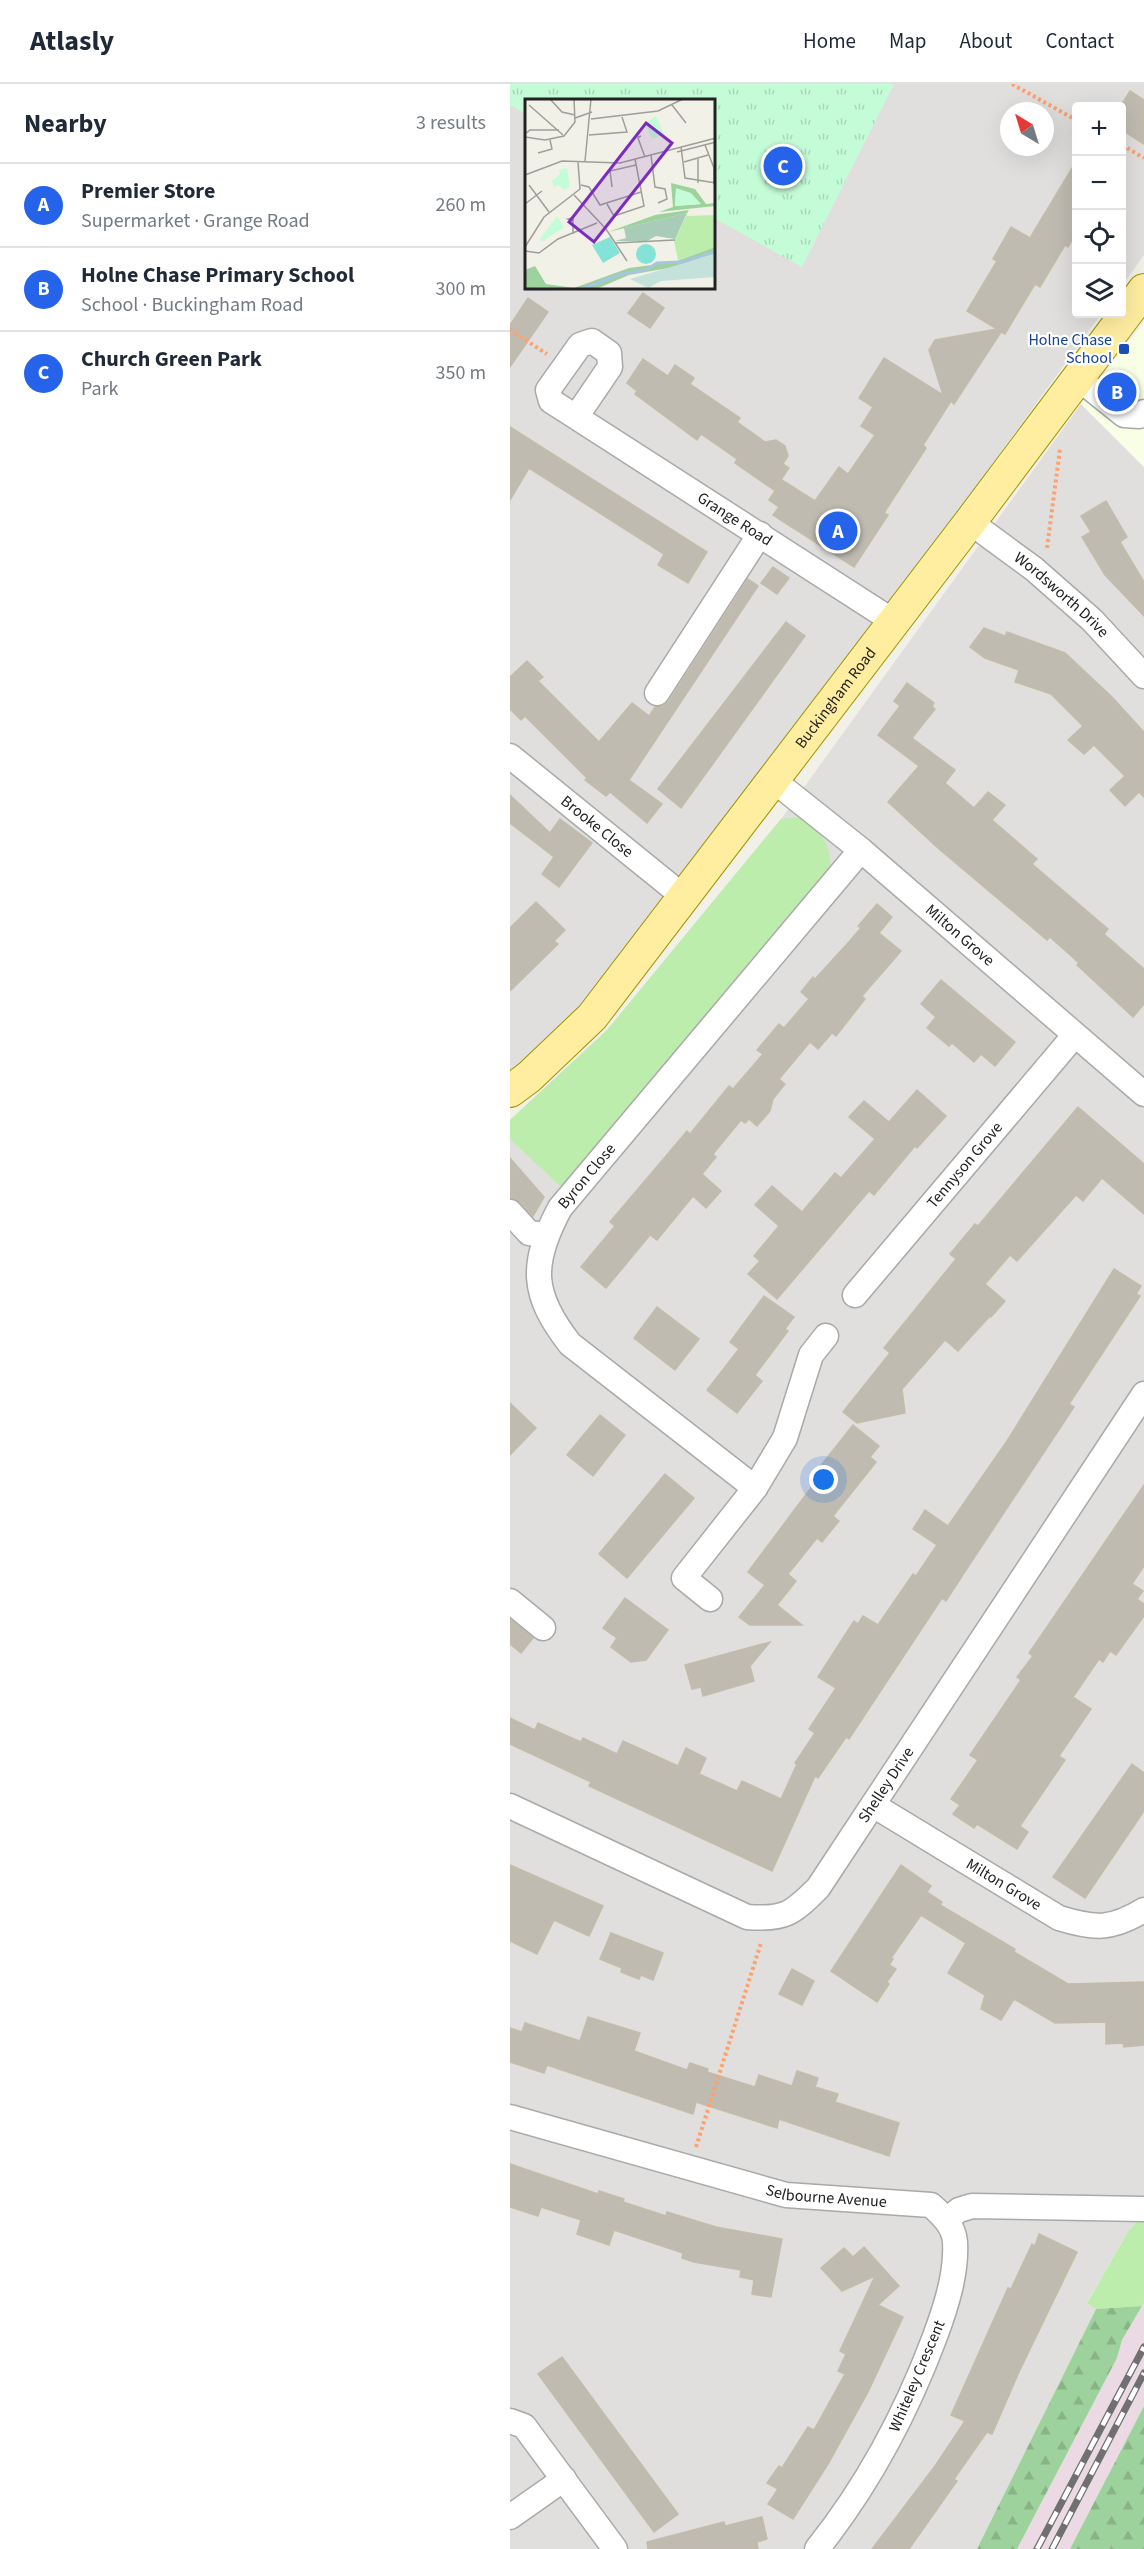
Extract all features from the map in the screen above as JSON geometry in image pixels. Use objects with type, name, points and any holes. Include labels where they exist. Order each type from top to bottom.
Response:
[{"type":"main road","name":"Buckingham Road","points":[[510,1091],[529,1077],[592,1017],[1144,290]]},
{"type":"street","name":"Grange Road","points":[[576,417],[610,367],[609,353],[592,341],[580,345],[548,390],[551,400],[576,417],[894,621]]},
{"type":"street","points":[[1078,378],[1124,415],[1139,416],[1144,412]]},
{"type":"street","name":"Wordsworth Drive","points":[[970,522],[1034,569],[1092,620],[1144,676]]},
{"type":"street","points":[[657,693],[760,534]]},
{"type":"street","name":"Brooke Close","points":[[510,756],[684,897]]},
{"type":"street","name":"Milton Grove","points":[[773,780],[861,850],[1074,1036],[1139,1081]]},
{"type":"street","name":"Byron Close","points":[[755,1488],[570,1344],[551,1319],[540,1292],[539,1264],[545,1235],[566,1200],[861,850]]},
{"type":"street","name":"Tennyson Grove","points":[[855,1295],[1074,1036]]},
{"type":"street","points":[[510,1212],[529,1233],[545,1235]]},
{"type":"street","points":[[710,1599],[684,1578],[755,1488],[785,1438],[811,1355],[826,1336]]},
{"type":"street","name":"Shelley Drive","points":[[774,1919],[800,1906],[818,1888],[1144,1394]]},
{"type":"street","points":[[510,1601],[543,1628]]},
{"type":"street","name":"Milton Grove","points":[[873,1805],[1059,1918],[1086,1926],[1118,1924],[1144,1910]]},
{"type":"street","points":[[510,1806],[747,1917],[774,1919]]},
{"type":"street","name":"Selbourne Avenue","points":[[510,2117],[786,2194],[931,2205],[947,2219]]},
{"type":"street","points":[[947,2219],[959,2210],[972,2206],[1144,2209]]},
{"type":"street","name":"Whiteley Crescent","points":[[817,2549],[843,2516],[884,2453],[915,2389],[943,2314],[953,2270],[955,2240],[947,2219]]},
{"type":"street","points":[[510,2421],[524,2426],[615,2549]]},
{"type":"street","points":[[510,2517],[564,2479]]},
{"type":"path","points":[[1012,84],[1072,117]]},
{"type":"path","points":[[1126,147],[1144,158]]},
{"type":"path","points":[[510,330],[565,367]]},
{"type":"path","points":[[1046,555],[1061,444]]},
{"type":"path","points":[[688,2167],[760,1945],[774,1919]]},
{"type":"shaded area","points":[[510,84],[1144,84],[1144,255],[1126,280],[1126,102],[1072,102],[1072,318],[1098,318],[592,1017],[510,1083]]},
{"type":"shaded area","points":[[1144,322],[1144,467],[1081,404]]},
{"type":"shaded area","points":[[1081,404],[1144,467],[1144,2215],[1129,2230],[1087,2302],[1096,2309],[977,2549],[510,2549],[510,1120],[607,1030],[781,819]]},
{"type":"shaded area","points":[[1144,2303],[1144,2406],[1070,2549],[1017,2549],[1117,2358],[1122,2340]]},
{"type":"green space","points":[[510,84],[894,84],[802,267],[716,219],[716,99],[525,99],[525,113],[510,105]]},
{"type":"green space","points":[[800,817],[823,838],[829,850],[830,868],[561,1187],[510,1139],[510,1120],[607,1030],[781,819]]},
{"type":"green space","points":[[1140,2219],[1144,2220],[1144,2303],[1142,2306],[1096,2309],[1087,2303],[1129,2230]]},
{"type":"green space","points":[[1142,2306],[1122,2340],[1117,2358],[1017,2549],[977,2549],[1096,2309]]},
{"type":"green space","points":[[1144,2406],[1144,2549],[1070,2549]]},
{"type":"building","points":[[1130,91],[1144,100],[1144,144],[1126,133],[1126,102],[1123,102]]},
{"type":"building","points":[[1072,168],[1072,240],[1068,247],[1065,245],[1040,287],[1035,284],[1005,334],[1001,332],[954,404],[951,401],[923,445],[926,448],[884,513],[888,515],[854,567],[773,515],[779,507],[769,500],[782,480],[815,501],[839,467],[848,474],[875,435],[861,426],[873,407],[859,398],[884,358],[943,395],[929,350],[935,340],[997,329],[967,311],[997,261],[993,259],[1011,227],[1030,238]]},
{"type":"building","points":[[643,293],[664,308],[650,328],[628,313]]},
{"type":"building","points":[[528,298],[548,312],[510,367],[510,325]]},
{"type":"building","points":[[643,359],[668,376],[675,365],[694,378],[690,384],[740,418],[737,422],[765,442],[776,440],[785,446],[788,456],[783,464],[789,468],[774,490],[735,463],[737,459],[701,434],[697,440],[635,394],[637,391],[627,383]]},
{"type":"building","points":[[510,427],[707,552],[688,583],[658,565],[664,554],[529,468],[510,500]]},
{"type":"building","points":[[1106,501],[1127,537],[1120,542],[1144,582],[1144,616],[1105,575],[1082,537],[1091,532],[1081,516]]},
{"type":"building","points":[[773,567],[789,578],[777,594],[761,583]]},
{"type":"building","points":[[748,579],[758,586],[629,780],[662,804],[647,823],[610,792],[606,796],[585,780],[587,778],[525,716],[521,720],[510,709],[510,677],[527,661],[543,677],[538,681],[599,742],[632,703],[649,716],[655,707],[663,706],[669,701]]},
{"type":"building","points":[[786,622],[805,636],[681,808],[658,789]]},
{"type":"building","points":[[984,628],[1005,636],[1007,632],[1065,653],[1112,697],[1144,732],[1144,797],[1139,792],[1125,806],[1110,790],[1125,776],[1094,745],[1084,754],[1068,740],[1083,726],[1051,694],[1015,682],[1019,670],[985,658],[970,647]]},
{"type":"building","points":[[907,683],[934,703],[932,706],[935,709],[912,738],[955,770],[945,783],[974,808],[988,792],[1005,805],[992,820],[1037,859],[1032,864],[1108,929],[1104,934],[1144,969],[1144,1004],[1133,1017],[1050,937],[1047,940],[939,849],[888,802],[919,766],[878,735],[900,706],[894,701]]},
{"type":"building","points":[[510,795],[550,833],[560,819],[592,843],[559,887],[542,874],[554,857],[510,823]]},
{"type":"building","points":[[536,902],[565,930],[554,941],[558,944],[510,991],[510,928]]},
{"type":"building","points":[[877,904],[892,917],[879,933],[901,951],[862,996],[865,999],[836,1036],[832,1033],[818,1049],[810,1042],[779,1079],[785,1084],[773,1099],[770,1111],[757,1126],[749,1119],[745,1123],[741,1120],[713,1154],[716,1157],[702,1174],[721,1191],[706,1208],[693,1196],[657,1240],[650,1235],[606,1288],[581,1267],[615,1226],[610,1222],[687,1131],[690,1134],[729,1086],[733,1089],[763,1054],[757,1050],[779,1024],[784,1028],[809,999],[801,992],[861,928],[858,926]]},
{"type":"building","points":[[941,980],[1015,1042],[995,1066],[981,1054],[974,1062],[952,1043],[949,1046],[927,1028],[936,1017],[921,1004]]},
{"type":"building","points":[[917,1090],[946,1116],[917,1148],[915,1146],[874,1195],[869,1191],[777,1299],[748,1274],[760,1261],[754,1256],[779,1226],[755,1205],[772,1186],[802,1212],[835,1173],[841,1178],[875,1139],[849,1117],[864,1101],[889,1122]]},
{"type":"building","points":[[1078,1107],[1144,1164],[1144,1214],[1102,1178],[1083,1201],[1076,1195],[1017,1261],[1010,1255],[985,1284],[1005,1301],[991,1317],[958,1351],[945,1340],[902,1389],[905,1413],[857,1423],[843,1412],[890,1353],[884,1348],[956,1259],[950,1254],[975,1224],[978,1226]]},
{"type":"building","points":[[510,1158],[544,1197],[533,1216],[520,1202],[510,1198]]},
{"type":"building","points":[[1114,1269],[1141,1286],[1136,1294],[1140,1296],[1069,1404],[1074,1407],[946,1601],[942,1598],[849,1739],[846,1737],[818,1778],[815,1776],[772,1871],[589,1786],[591,1782],[510,1744],[510,1718],[535,1730],[538,1723],[581,1742],[583,1738],[617,1754],[623,1741],[678,1766],[686,1748],[706,1758],[699,1774],[737,1791],[742,1781],[781,1799],[797,1764],[795,1763],[815,1733],[809,1729],[836,1688],[818,1677],[854,1621],[858,1624],[863,1616],[878,1625],[913,1574],[916,1576],[937,1545],[913,1529],[925,1510],[948,1526],[1007,1441]]},
{"type":"building","points":[[764,1296],[794,1317],[785,1329],[788,1331],[755,1375],[762,1381],[737,1413],[707,1390],[739,1349],[730,1342]]},
{"type":"building","points":[[657,1307],[699,1339],[675,1370],[634,1338]]},
{"type":"building","points":[[510,1403],[536,1428],[510,1455]]},
{"type":"building","points":[[600,1415],[625,1435],[593,1476],[567,1455]]},
{"type":"building","points":[[853,1425],[879,1446],[870,1457],[876,1462],[833,1516],[839,1521],[822,1542],[817,1538],[788,1574],[796,1581],[777,1605],[802,1625],[750,1625],[739,1617],[765,1585],[748,1572],[819,1477],[814,1474]]},
{"type":"building","points":[[665,1474],[694,1498],[627,1578],[599,1554]]},
{"type":"building","points":[[1144,1485],[1144,1566],[1132,1584],[1143,1591],[1137,1599],[1144,1604],[1144,1616],[1116,1655],[1110,1651],[1103,1662],[1099,1659],[1073,1697],[1091,1709],[1059,1756],[1065,1760],[1020,1826],[1028,1832],[1017,1849],[977,1824],[974,1828],[953,1814],[960,1805],[951,1799],[978,1760],[970,1755],[1021,1680],[1017,1677],[1033,1656],[1029,1653]]},
{"type":"building","points":[[625,1598],[668,1630],[646,1660],[631,1662],[611,1647],[617,1638],[603,1628]]},
{"type":"building","points":[[510,1619],[533,1638],[521,1653],[510,1644]]},
{"type":"building","points":[[770,1642],[750,1666],[754,1681],[703,1696],[701,1687],[692,1689],[685,1665]]},
{"type":"building","points":[[1132,1764],[1144,1773],[1144,1811],[1085,1898],[1053,1877]]},
{"type":"building","points":[[510,1865],[603,1906],[589,1936],[554,1920],[537,1954],[510,1941]]},
{"type":"building","points":[[901,1865],[931,1886],[927,1892],[942,1902],[940,1905],[1015,1949],[1014,1952],[1068,1984],[1144,1982],[1144,2045],[1124,2047],[1123,2043],[1106,2044],[1106,2022],[1055,2023],[1014,1999],[1001,2020],[981,2009],[985,1995],[948,1973],[966,1943],[921,1915],[891,1958],[893,1959],[889,1965],[896,1969],[877,2002],[831,1971]]},
{"type":"building","points":[[611,1933],[663,1953],[653,1980],[641,1975],[639,1979],[621,1972],[622,1968],[600,1959]]},
{"type":"building","points":[[792,1969],[814,1981],[802,2005],[779,1994]]},
{"type":"building","points":[[588,2017],[640,2033],[634,2051],[687,2070],[690,2063],[708,2069],[707,2072],[755,2087],[759,2075],[792,2086],[797,2071],[818,2078],[815,2087],[838,2094],[835,2102],[899,2123],[889,2156],[779,2119],[777,2128],[696,2102],[693,2114],[547,2065],[544,2073],[510,2062],[510,2028],[522,2032],[525,2023],[580,2041]]},
{"type":"building","points":[[510,2164],[598,2194],[599,2191],[624,2199],[623,2202],[666,2216],[667,2212],[716,2227],[782,2239],[771,2297],[752,2294],[754,2280],[740,2277],[741,2270],[694,2262],[682,2258],[683,2253],[614,2230],[609,2245],[577,2234],[581,2220],[541,2207],[538,2216],[510,2207]]},
{"type":"building","points":[[1039,2234],[1077,2252],[992,2434],[987,2432],[954,2479],[957,2481],[909,2549],[872,2549],[935,2466],[965,2421],[951,2415],[1008,2288],[1011,2289],[1032,2244],[1035,2246]]},
{"type":"building","points":[[864,2247],[899,2286],[878,2305],[903,2317],[868,2392],[828,2464],[793,2519],[768,2504],[778,2489],[767,2483],[779,2466],[782,2468],[808,2427],[814,2430],[845,2374],[838,2371],[846,2354],[840,2351],[875,2276],[842,2291],[821,2268],[844,2248],[853,2257]]},
{"type":"building","points":[[562,2357],[678,2514],[654,2532],[538,2374]]},
{"type":"building","points":[[762,2517],[767,2539],[757,2542],[758,2549],[648,2549],[647,2542],[724,2522],[725,2526]]},
{"type":"railway","points":[[1037,2549],[1144,2347]]},
{"type":"railway","points":[[1052,2549],[1144,2373]]},
{"type":"place","name":"Church Green Park","points":[[783,166]]},
{"type":"place","name":"Holne Chase School","points":[[1124,349]]},
{"type":"place","name":"Holne Chase Primary School","points":[[1117,392]]},
{"type":"place","name":"Premier Store","points":[[838,531]]}]
